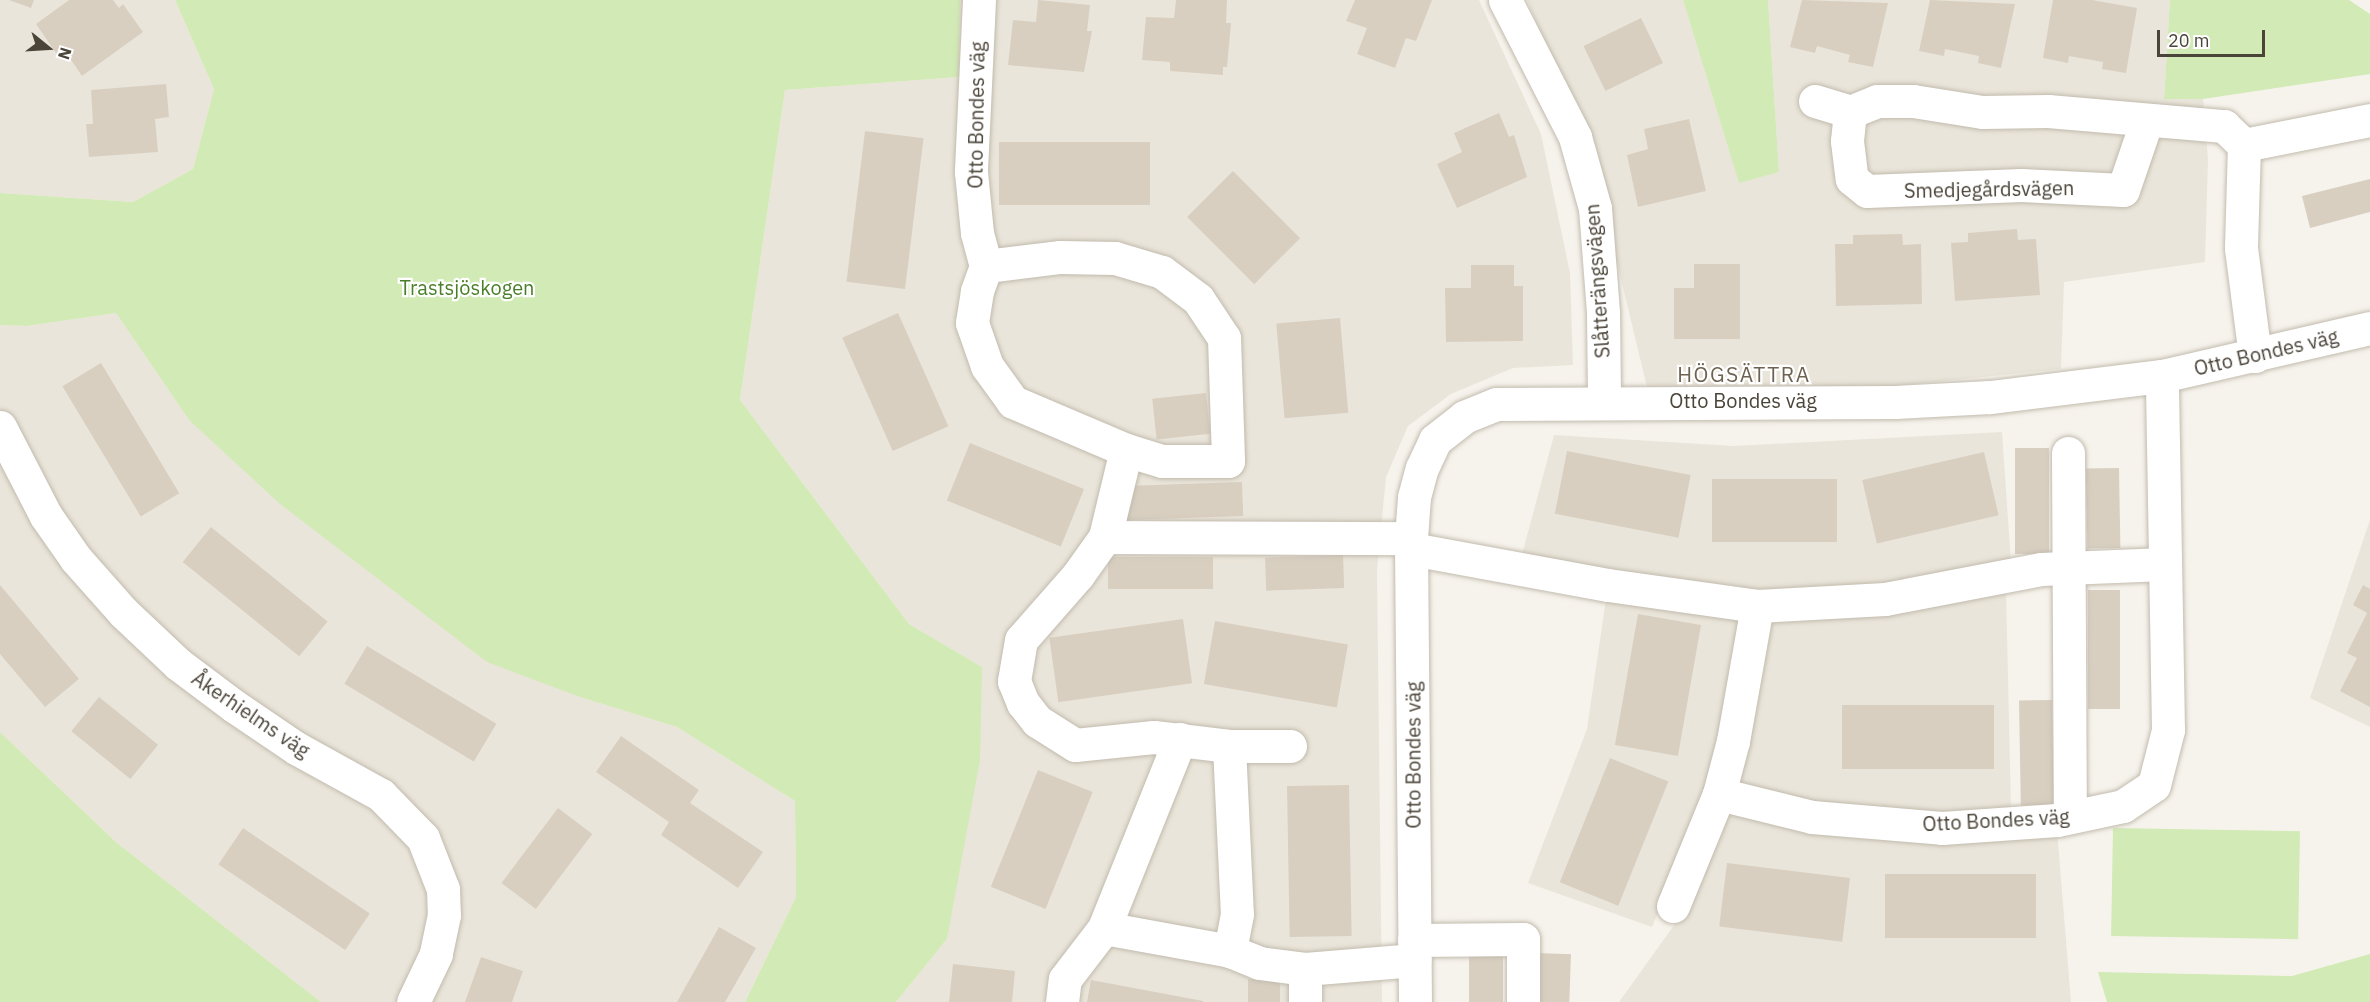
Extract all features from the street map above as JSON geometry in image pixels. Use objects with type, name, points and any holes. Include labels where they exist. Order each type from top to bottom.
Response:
[{"type":"street","name":"Otto Bondes väg","points":[[979,0],[971,172],[977,232],[986,266]]},
{"type":"street","name":"Slåtterängsvägen","points":[[1505,0],[1575,137],[1595,208],[1603,313],[1604,401]]},
{"type":"street","points":[[1815,101],[1850,112],[1877,101],[1913,101],[1982,112],[2048,111],[2224,126],[2244,145],[2241,248],[2255,356]]},
{"type":"street","name":"Smedjegårdsvägen","points":[[1850,112],[1847,141],[1852,179],[1867,190],[1965,190],[2021,185],[2123,190],[2147,120]]},
{"type":"street","points":[[2244,145],[2370,120]]},
{"type":"street","points":[[1060,257],[1115,258],[1162,272],[1198,298],[1224,338],[1228,461],[1162,461],[1126,450],[1013,402],[987,366],[972,322],[977,291],[986,266],[1060,257]]},
{"type":"street","name":"Otto Bondes väg","points":[[1415,1002],[1411,543],[1414,497],[1422,468],[1435,440],[1464,417],[1497,404],[1604,401],[1895,402],[1990,398],[2162,376],[2370,328]]},
{"type":"street","name":"Otto Bondes väg","points":[[1719,794],[1812,817],[1942,828],[2070,817],[2123,806],[2154,785],[2168,730],[2162,376]]},
{"type":"street","name":"Åkerhielms väg","points":[[0,427],[46,516],[76,559],[124,613],[178,664],[234,706],[296,748],[381,795],[423,838],[443,889],[444,915],[436,954],[413,1002]]},
{"type":"street","points":[[1126,450],[1105,537],[1078,575],[1021,640],[1014,681],[1037,721],[1075,745],[1154,737],[1229,746],[1290,746]]},
{"type":"street","points":[[2068,453],[2070,817]]},
{"type":"street","points":[[1105,537],[1411,543],[1608,585],[1757,606],[1886,599],[2067,567],[2165,564]]},
{"type":"street","points":[[1673,906],[1719,794],[1733,741],[1757,606]]},
{"type":"street","points":[[1062,1002],[1065,979],[1104,928],[1180,740]]},
{"type":"street","points":[[1229,746],[1237,914],[1230,951]]},
{"type":"street","points":[[1104,928],[1230,951],[1259,963],[1305,969],[1414,950],[1523,939],[1523,1002]]},
{"type":"street","points":[[1305,969],[1305,1002]]},
{"type":"shaded area","points":[[0,0],[175,0],[214,89],[193,169],[133,202],[0,193]]},
{"type":"shaded area","points":[[960,0],[1479,0],[1541,134],[1570,273],[1573,365],[1513,368],[1451,394],[1408,426],[1386,477],[1377,570],[1382,1002],[896,1002],[947,939],[982,667],[909,624],[740,400],[785,90],[959,77]]},
{"type":"shaded area","points":[[1527,0],[1683,0],[1739,182],[1779,172],[1768,0],[2170,0],[2164,99],[2203,99],[2208,159],[2205,262],[2064,282],[2061,369],[1806,395],[1647,387],[1591,155]]},
{"type":"shaded area","points":[[116,313],[189,420],[580,697],[677,727],[795,801],[796,897],[745,1002],[321,1002],[117,843],[0,732],[0,325],[27,326]]},
{"type":"shaded area","points":[[2002,432],[2011,563],[1909,589],[1753,593],[1520,562],[1554,435],[1733,446]]},
{"type":"shaded area","points":[[2370,520],[2370,727],[2310,698]]},
{"type":"shaded area","points":[[2006,587],[2011,812],[1875,811],[1738,791],[1770,622]]},
{"type":"shaded area","points":[[1606,599],[1736,620],[1742,632],[1714,778],[1652,927],[1528,883],[1587,729]]},
{"type":"shaded area","points":[[1728,811],[2057,830],[2071,1002],[1619,1002],[1682,914]]},
{"type":"green space","name":"Trastsjöskogen","points":[[175,0],[960,0],[959,77],[785,90],[740,400],[909,624],[982,667],[980,760],[947,939],[896,1002],[745,1002],[796,897],[795,801],[677,727],[580,697],[487,662],[280,504],[189,420],[116,313],[27,326],[0,325],[0,193],[133,202],[193,169],[214,89]]},
{"type":"green space","points":[[1683,0],[1768,0],[1779,172],[1739,183]]},
{"type":"green space","points":[[2170,0],[2349,0],[2370,14],[2370,74],[2203,99],[2164,99]]},
{"type":"green space","points":[[0,732],[117,843],[321,1002],[0,1002]]},
{"type":"green space","points":[[2113,828],[2300,831],[2298,939],[2111,936]]},
{"type":"green space","points":[[2370,954],[2370,1002],[2107,1002],[2098,972],[2292,976]]},
{"type":"building","points":[[9,0],[34,0],[31,8]]},
{"type":"building","points":[[69,0],[113,0],[119,8],[123,4],[143,32],[82,76],[63,48],[56,53],[36,24]]},
{"type":"building","points":[[1038,0],[1090,5],[1087,31],[1092,31],[1084,72],[1008,65],[1013,20],[1036,22]]},
{"type":"building","points":[[1176,0],[1227,0],[1226,23],[1231,23],[1227,67],[1223,67],[1223,75],[1170,71],[1170,62],[1142,60],[1146,17],[1174,18]]},
{"type":"building","points":[[1355,0],[1432,0],[1416,41],[1406,38],[1395,68],[1357,54],[1367,28],[1346,21]]},
{"type":"building","points":[[1802,0],[1888,3],[1873,67],[1848,62],[1850,55],[1817,46],[1815,53],[1790,47]]},
{"type":"building","points":[[1930,0],[2015,4],[2001,68],[1978,63],[1979,56],[1945,49],[1944,56],[1919,51]]},
{"type":"building","points":[[2053,0],[2092,0],[2137,8],[2126,73],[2102,69],[2103,62],[2069,56],[2068,63],[2043,58]]},
{"type":"building","points":[[1641,18],[1663,63],[1605,91],[1583,46]]},
{"type":"building","points":[[166,84],[169,117],[155,119],[158,152],[89,157],[86,124],[93,124],[91,90]]},
{"type":"building","points":[[1499,113],[1509,137],[1514,135],[1527,177],[1457,208],[1437,164],[1462,152],[1454,133]]},
{"type":"building","points":[[1689,119],[1706,191],[1638,207],[1627,155],[1648,149],[1644,129]]},
{"type":"building","points":[[865,131],[924,138],[905,289],[846,282]]},
{"type":"building","points":[[999,142],[1150,142],[1150,205],[999,205]]},
{"type":"building","points":[[1233,171],[1300,238],[1254,284],[1187,217]]},
{"type":"building","points":[[2370,179],[2370,212],[2310,228],[2302,196]]},
{"type":"building","points":[[2017,229],[2018,240],[2036,239],[2040,295],[1955,301],[1951,243],[1968,242],[1968,233]]},
{"type":"building","points":[[1902,234],[1903,245],[1921,244],[1922,304],[1836,306],[1835,244],[1853,244],[1853,235]]},
{"type":"building","points":[[1694,264],[1740,264],[1740,339],[1674,339],[1674,288],[1694,288]]},
{"type":"building","points":[[1471,265],[1514,265],[1514,286],[1523,286],[1523,341],[1446,342],[1445,288],[1471,288]]},
{"type":"building","points":[[898,313],[948,426],[893,451],[842,338]]},
{"type":"building","points":[[1340,318],[1348,413],[1285,418],[1276,324]]},
{"type":"building","points":[[101,363],[179,493],[141,516],[62,386]]},
{"type":"building","points":[[1206,393],[1210,434],[1157,439],[1152,399]]},
{"type":"building","points":[[970,443],[1084,489],[1061,547],[947,500]]},
{"type":"building","points":[[2015,448],[2049,448],[2049,554],[2015,554]]},
{"type":"building","points":[[1567,451],[1691,475],[1678,538],[1555,514]]},
{"type":"building","points":[[1984,452],[1999,515],[1877,543],[1862,480]]},
{"type":"building","points":[[2119,468],[2120,548],[2087,549],[2086,469]]},
{"type":"building","points":[[1712,479],[1837,479],[1837,542],[1712,542]]},
{"type":"building","points":[[1242,482],[1243,516],[1126,520],[1125,486]]},
{"type":"building","points":[[211,527],[328,621],[299,656],[183,562]]},
{"type":"building","points":[[1343,555],[1344,588],[1266,591],[1265,558]]},
{"type":"building","points":[[1108,557],[1213,557],[1213,589],[1108,589]]},
{"type":"building","points":[[0,585],[79,679],[45,707],[0,654]]},
{"type":"building","points":[[2363,585],[2370,589],[2370,707],[2340,691],[2357,658],[2347,653],[2367,613],[2353,605]]},
{"type":"building","points":[[2088,590],[2120,590],[2120,709],[2088,709]]},
{"type":"building","points":[[1638,614],[1701,625],[1678,756],[1615,745]]},
{"type":"building","points":[[1183,619],[1192,683],[1058,702],[1049,638]]},
{"type":"building","points":[[1215,621],[1348,644],[1337,707],[1204,684]]},
{"type":"building","points":[[367,646],[496,724],[474,761],[344,684]]},
{"type":"building","points":[[99,697],[158,745],[130,779],[71,731]]},
{"type":"building","points":[[2052,700],[2054,805],[2021,806],[2019,701]]},
{"type":"building","points":[[1842,705],[1994,705],[1994,769],[1842,769]]},
{"type":"building","points":[[621,736],[699,790],[690,803],[763,852],[738,888],[661,835],[669,822],[596,772]]},
{"type":"building","points":[[1610,758],[1668,782],[1618,906],[1560,882]]},
{"type":"building","points":[[1038,770],[1093,792],[1046,909],[991,887]]},
{"type":"building","points":[[1349,785],[1352,936],[1290,937],[1287,786]]},
{"type":"building","points":[[558,808],[592,834],[536,909],[501,883]]},
{"type":"building","points":[[243,828],[370,914],[345,950],[218,864]]},
{"type":"building","points":[[1727,863],[1850,878],[1842,942],[1719,927]]},
{"type":"building","points":[[1885,874],[2036,874],[2036,938],[1885,938]]},
{"type":"building","points":[[719,927],[756,948],[725,1002],[677,1002]]},
{"type":"building","points":[[1469,953],[1503,953],[1503,1002],[1469,1002]]},
{"type":"building","points":[[1537,953],[1571,954],[1569,1002],[1535,1002]]},
{"type":"building","points":[[481,957],[523,971],[512,1002],[465,1002]]},
{"type":"building","points":[[953,964],[1015,971],[1012,1002],[949,1002]]},
{"type":"building","points":[[1248,979],[1280,979],[1280,1002],[1248,1002]]},
{"type":"building","points":[[1091,980],[1203,1001],[1203,1002],[1087,1002]]},
{"type":"district","name":"HÖGSÄTTRA","points":[[1744,374]]}]
